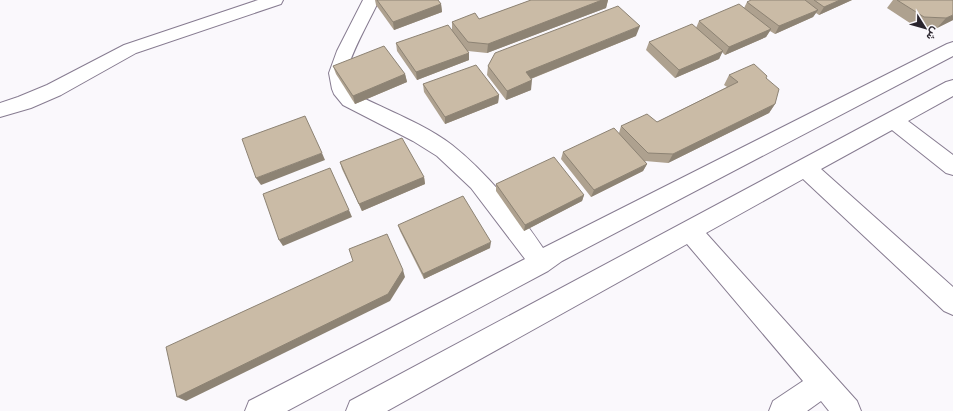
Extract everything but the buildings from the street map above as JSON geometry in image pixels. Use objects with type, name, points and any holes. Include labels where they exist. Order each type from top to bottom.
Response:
[{"type":"street","points":[[0,110],[24,103],[54,90],[130,49],[275,0]]},
{"type":"street","points":[[371,0],[346,51],[338,73],[341,89],[350,100],[420,135],[444,150],[479,182],[529,246],[540,263]]},
{"type":"street","points":[[259,411],[540,263],[554,254],[953,48]]},
{"type":"street","points":[[360,411],[953,87]]},
{"type":"street","points":[[893,120],[953,167]]},
{"type":"street","points":[[805,168],[953,303]]},
{"type":"street","points":[[690,231],[847,411]]},
{"type":"street","points":[[784,411],[822,384]]}]
